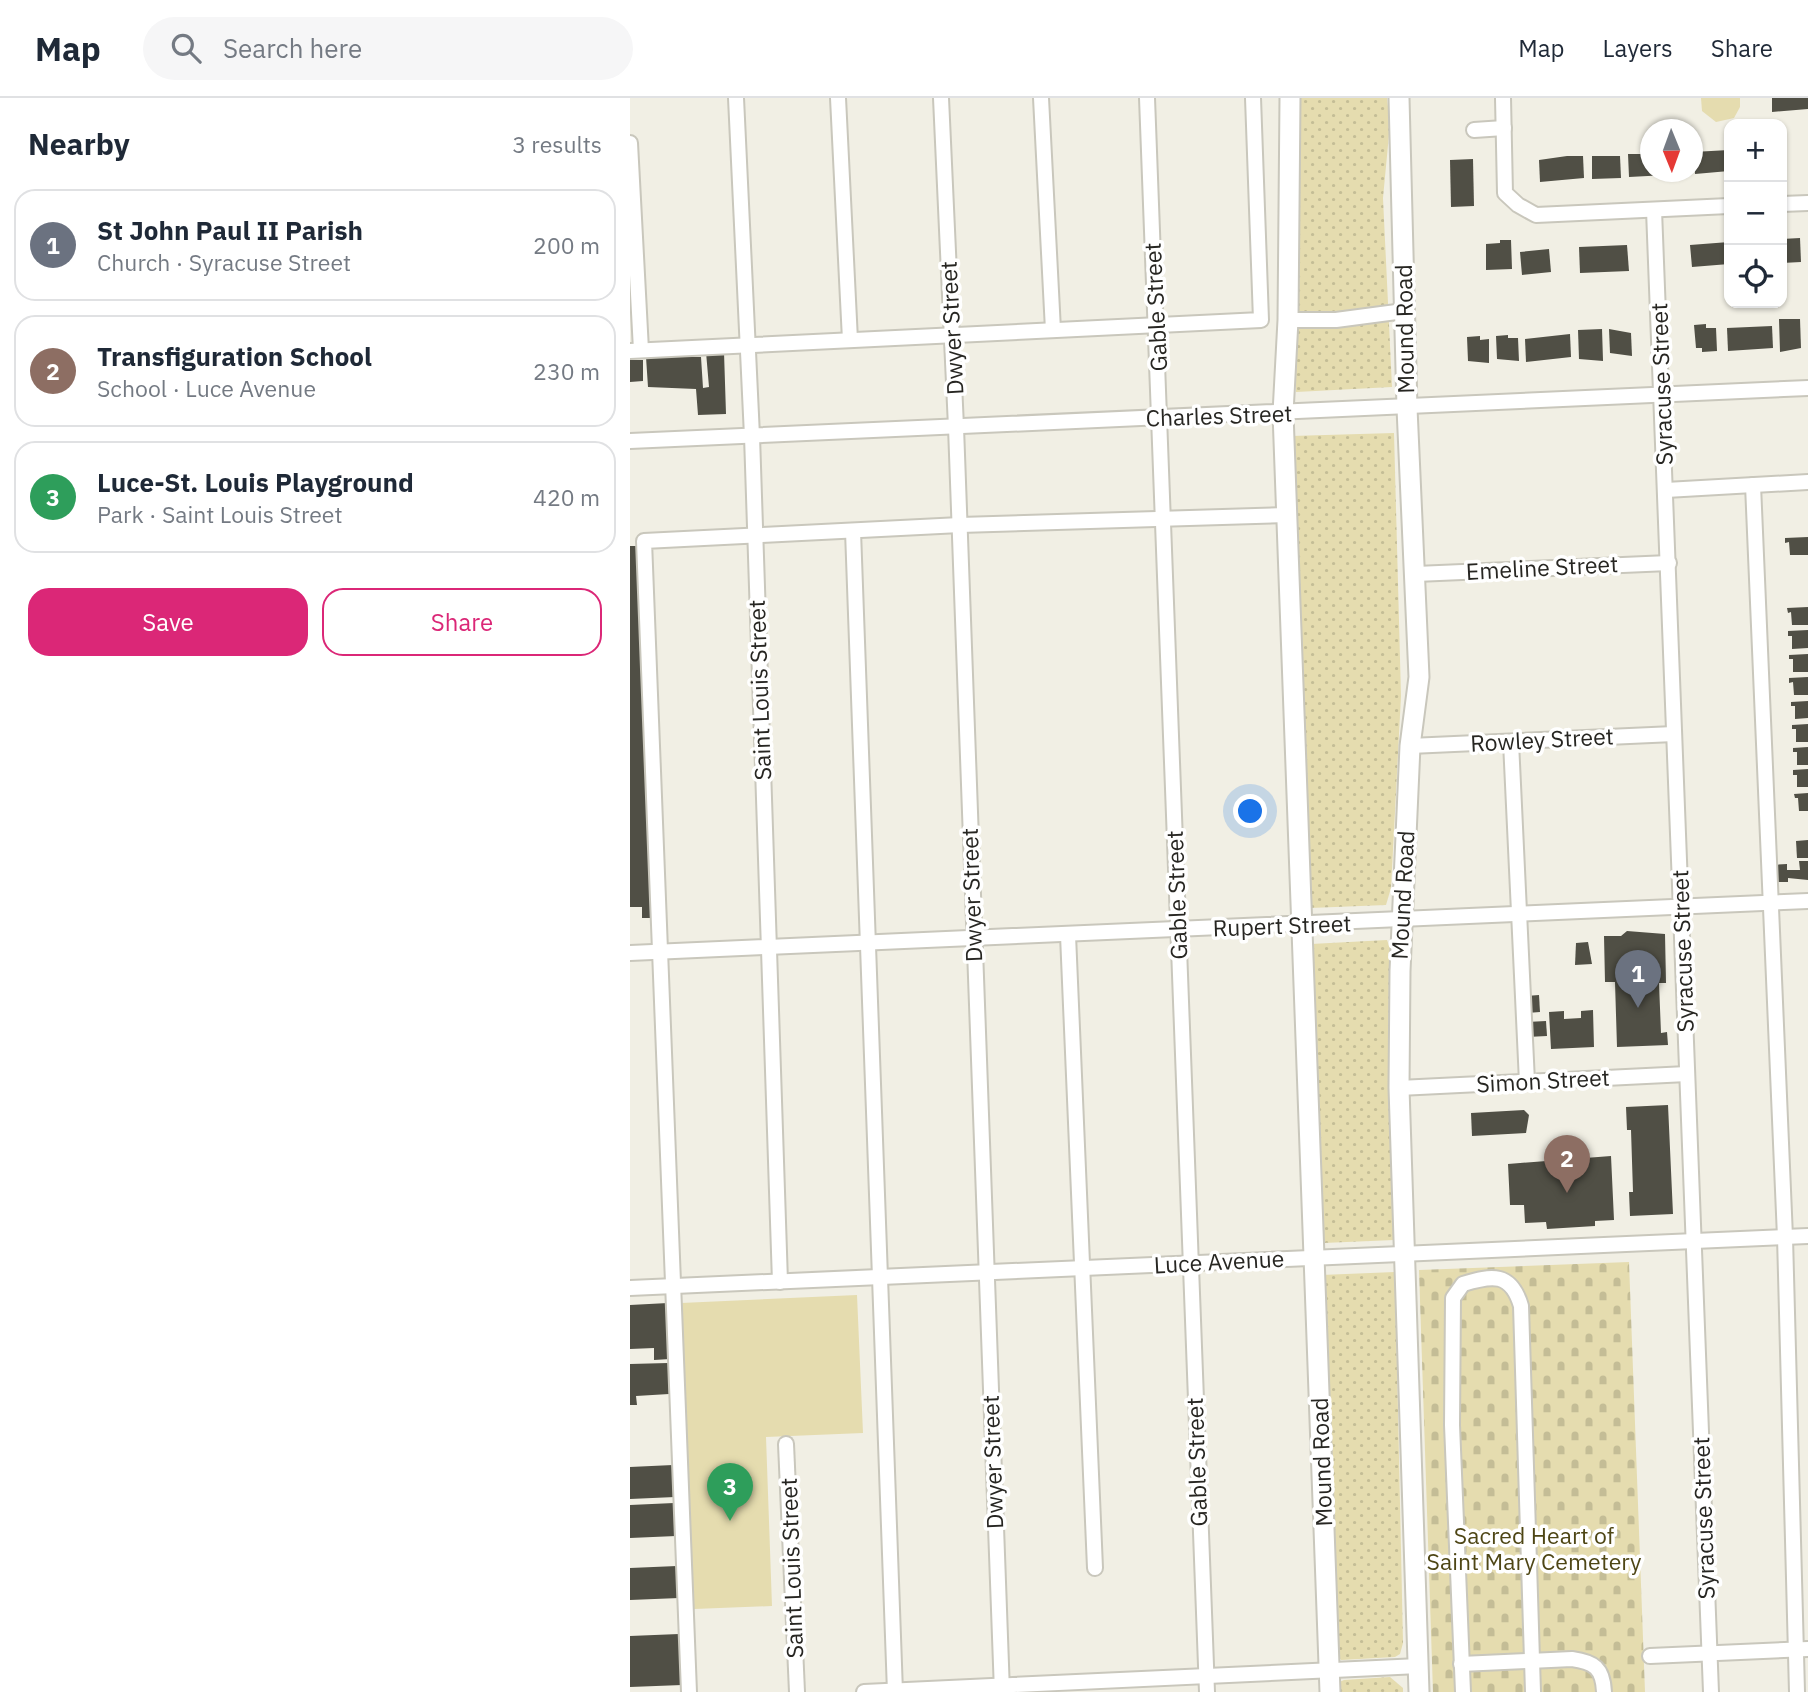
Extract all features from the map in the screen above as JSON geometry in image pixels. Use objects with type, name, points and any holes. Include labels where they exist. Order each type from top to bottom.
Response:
[{"type":"main road","name":"Mound Road","points":[[1290,98],[1288,320],[1283,413],[1330,1692]]},
{"type":"main road","name":"Mound Road","points":[[1399,98],[1407,408],[1419,677],[1410,747],[1399,1088],[1419,1692]]},
{"type":"street","name":"Saint Louis Street","points":[[736,98],[752,436],[780,1283]]},
{"type":"street","points":[[838,98],[850,340]]},
{"type":"street","name":"Dwyer Street","points":[[941,98],[960,525],[1002,1689]]},
{"type":"street","points":[[1041,98],[1053,330]]},
{"type":"street","name":"Gable Street","points":[[1147,98],[1207,1692]]},
{"type":"street","points":[[630,144],[636,350],[1261,320],[1253,98]]},
{"type":"street","points":[[1503,98],[1505,193],[1518,205],[1536,215],[1724,206]]},
{"type":"street","points":[[1474,130],[1504,128]]},
{"type":"street","points":[[1787,204],[1808,203]]},
{"type":"street","name":"Syracuse Street","points":[[1654,210],[1710,1692]]},
{"type":"street","points":[[1288,320],[1336,320],[1404,311]]},
{"type":"street","name":"Charles Street","points":[[630,440],[1407,408],[1808,388]]},
{"type":"street","points":[[1666,490],[1808,482]]},
{"type":"street","points":[[1753,485],[1802,1649],[1797,1692]]},
{"type":"street","points":[[690,1692],[645,541],[960,525],[1287,515]]},
{"type":"street","points":[[853,531],[895,1691]]},
{"type":"street","name":"Emeline Street","points":[[1416,574],[1669,563]]},
{"type":"street","name":"Rowley Street","points":[[1410,747],[1674,734]]},
{"type":"street","points":[[1511,742],[1527,1082]]},
{"type":"street","name":"Rupert Street","points":[[630,953],[1808,901]]},
{"type":"street","points":[[1068,934],[1095,1568]]},
{"type":"street","name":"Simon Street","points":[[1399,1088],[1687,1074]]},
{"type":"street","name":"Luce Avenue","points":[[630,1288],[1808,1236]]},
{"type":"street","points":[[1463,1692],[1452,1425],[1453,1298],[1463,1284],[1489,1278],[1509,1282],[1517,1291],[1521,1306],[1533,1692]]},
{"type":"street","name":"Saint Louis Street","points":[[786,1444],[797,1692]]},
{"type":"street","points":[[1650,1656],[1802,1649]]},
{"type":"street","points":[[1461,1664],[1572,1658],[1596,1665],[1602,1675],[1604,1692]]},
{"type":"street","points":[[864,1692],[1002,1689],[1419,1666]]},
{"type":"green space","points":[[1297,98],[1387,98],[1390,124],[1383,198],[1392,387],[1296,392]]},
{"type":"green space","points":[[1701,98],[1740,98],[1740,107],[1734,118],[1716,122],[1702,111]]},
{"type":"green space","points":[[1394,433],[1401,696],[1391,888],[1386,905],[1310,908],[1291,436]]},
{"type":"green space","points":[[1387,940],[1391,951],[1394,1240],[1323,1243],[1311,944]]},
{"type":"green space","name":"Sacred Heart of Saint Mary Cemetery","points":[[1629,1262],[1645,1692],[1433,1692],[1419,1270]]},
{"type":"green space","points":[[1395,1272],[1403,1643],[1400,1654],[1395,1657],[1341,1660],[1337,1655],[1321,1275]]},
{"type":"green space","points":[[857,1295],[863,1433],[766,1437],[772,1606],[694,1609],[681,1303]]},
{"type":"green space","points":[[1390,1677],[1403,1688],[1403,1692],[1335,1692],[1337,1683],[1344,1680]]},
{"type":"building","points":[[1772,98],[1808,98],[1808,109],[1772,112]]},
{"type":"building","points":[[1724,150],[1724,171],[1703,173],[1703,151]]},
{"type":"building","points":[[1628,154],[1640,154],[1640,176],[1629,177]]},
{"type":"building","points":[[1583,156],[1584,178],[1540,182],[1539,160]]},
{"type":"building","points":[[1592,156],[1620,156],[1621,178],[1592,179]]},
{"type":"building","points":[[1473,159],[1474,206],[1451,207],[1450,160]]},
{"type":"building","points":[[1800,238],[1801,262],[1787,263],[1787,239]]},
{"type":"building","points":[[1500,240],[1511,240],[1512,269],[1486,270],[1486,244],[1500,243]]},
{"type":"building","points":[[1724,242],[1724,264],[1692,267],[1690,245]]},
{"type":"building","points":[[1627,245],[1629,271],[1580,273],[1579,247]]},
{"type":"building","points":[[1549,249],[1551,272],[1522,275],[1520,252]]},
{"type":"building","points":[[1779,319],[1800,319],[1801,348],[1780,352]]},
{"type":"building","points":[[1706,324],[1706,328],[1716,328],[1717,351],[1702,352],[1702,348],[1696,348],[1694,325]]},
{"type":"building","points":[[1772,326],[1773,348],[1728,351],[1727,328]]},
{"type":"building","points":[[1602,329],[1603,361],[1579,359],[1578,330]]},
{"type":"building","points":[[1609,329],[1631,333],[1632,356],[1610,353]]},
{"type":"building","points":[[1570,334],[1571,357],[1526,362],[1525,339]]},
{"type":"building","points":[[1508,335],[1508,338],[1518,338],[1519,361],[1497,359],[1496,336]]},
{"type":"building","points":[[1480,336],[1480,340],[1489,339],[1489,363],[1468,361],[1467,337]]},
{"type":"building","points":[[706,352],[724,352],[726,414],[698,415],[696,389],[648,387],[646,357],[701,357],[703,388],[709,387]]},
{"type":"building","points":[[630,360],[643,360],[643,381],[630,382]]},
{"type":"building","points":[[1808,537],[1808,555],[1790,555],[1789,542],[1785,543],[1785,538]]},
{"type":"building","points":[[630,546],[641,546],[655,918],[642,918],[642,907],[630,907]]},
{"type":"building","points":[[1808,607],[1808,625],[1792,625],[1791,612],[1788,613],[1787,608]]},
{"type":"building","points":[[1808,630],[1808,648],[1792,649],[1792,636],[1788,636],[1788,631]]},
{"type":"building","points":[[1808,654],[1808,672],[1793,672],[1793,659],[1789,659],[1789,655]]},
{"type":"building","points":[[1808,677],[1808,695],[1794,695],[1793,682],[1789,683],[1789,678]]},
{"type":"building","points":[[1808,701],[1808,718],[1795,719],[1795,706],[1791,706],[1791,702]]},
{"type":"building","points":[[1808,724],[1808,742],[1796,742],[1796,729],[1792,729],[1792,725]]},
{"type":"building","points":[[1808,747],[1808,765],[1797,765],[1797,752],[1793,752],[1793,748]]},
{"type":"building","points":[[1808,769],[1808,787],[1797,787],[1797,775],[1793,775],[1793,770]]},
{"type":"building","points":[[1808,793],[1808,811],[1799,811],[1798,798],[1795,798],[1794,794]]},
{"type":"building","points":[[1808,840],[1808,858],[1797,858],[1796,841]]},
{"type":"building","points":[[1799,861],[1808,861],[1808,880],[1788,878],[1788,882],[1773,882],[1772,865],[1787,864],[1787,870],[1800,870]]},
{"type":"building","points":[[1627,931],[1665,934],[1666,983],[1659,983],[1661,1033],[1667,1032],[1668,1045],[1617,1047],[1615,982],[1605,982],[1604,936],[1621,936]]},
{"type":"building","points":[[1588,942],[1592,964],[1575,965],[1576,943]]},
{"type":"building","points":[[1539,995],[1540,1012],[1527,1013],[1526,996]]},
{"type":"building","points":[[1593,1010],[1594,1047],[1551,1049],[1549,1012],[1564,1011],[1564,1019],[1581,1018],[1581,1011]]},
{"type":"building","points":[[1546,1021],[1547,1036],[1527,1037],[1527,1022]]},
{"type":"building","points":[[1668,1105],[1673,1214],[1630,1216],[1629,1192],[1633,1192],[1631,1130],[1627,1130],[1626,1107]]},
{"type":"building","points":[[1524,1110],[1529,1115],[1526,1133],[1472,1136],[1471,1113]]},
{"type":"building","points":[[1611,1156],[1614,1220],[1595,1221],[1595,1226],[1547,1229],[1546,1222],[1525,1223],[1524,1205],[1510,1205],[1508,1164]]},
{"type":"building","points":[[668,1303],[670,1359],[654,1360],[654,1348],[630,1349],[630,1305]]},
{"type":"building","points":[[668,1363],[669,1394],[636,1396],[637,1405],[630,1405],[630,1364]]},
{"type":"building","points":[[673,1465],[675,1497],[630,1499],[630,1467]]},
{"type":"building","points":[[674,1503],[676,1536],[630,1538],[630,1505]]},
{"type":"building","points":[[677,1566],[679,1598],[630,1600],[630,1568]]},
{"type":"building","points":[[679,1634],[682,1685],[630,1687],[630,1636]]},
{"type":"place","name":"St John Paul II Parish","points":[[1638,1008]]},
{"type":"place","name":"Transfiguration School","points":[[1567,1193]]},
{"type":"place","name":"Luce-St. Louis Playground","points":[[730,1521]]}]
